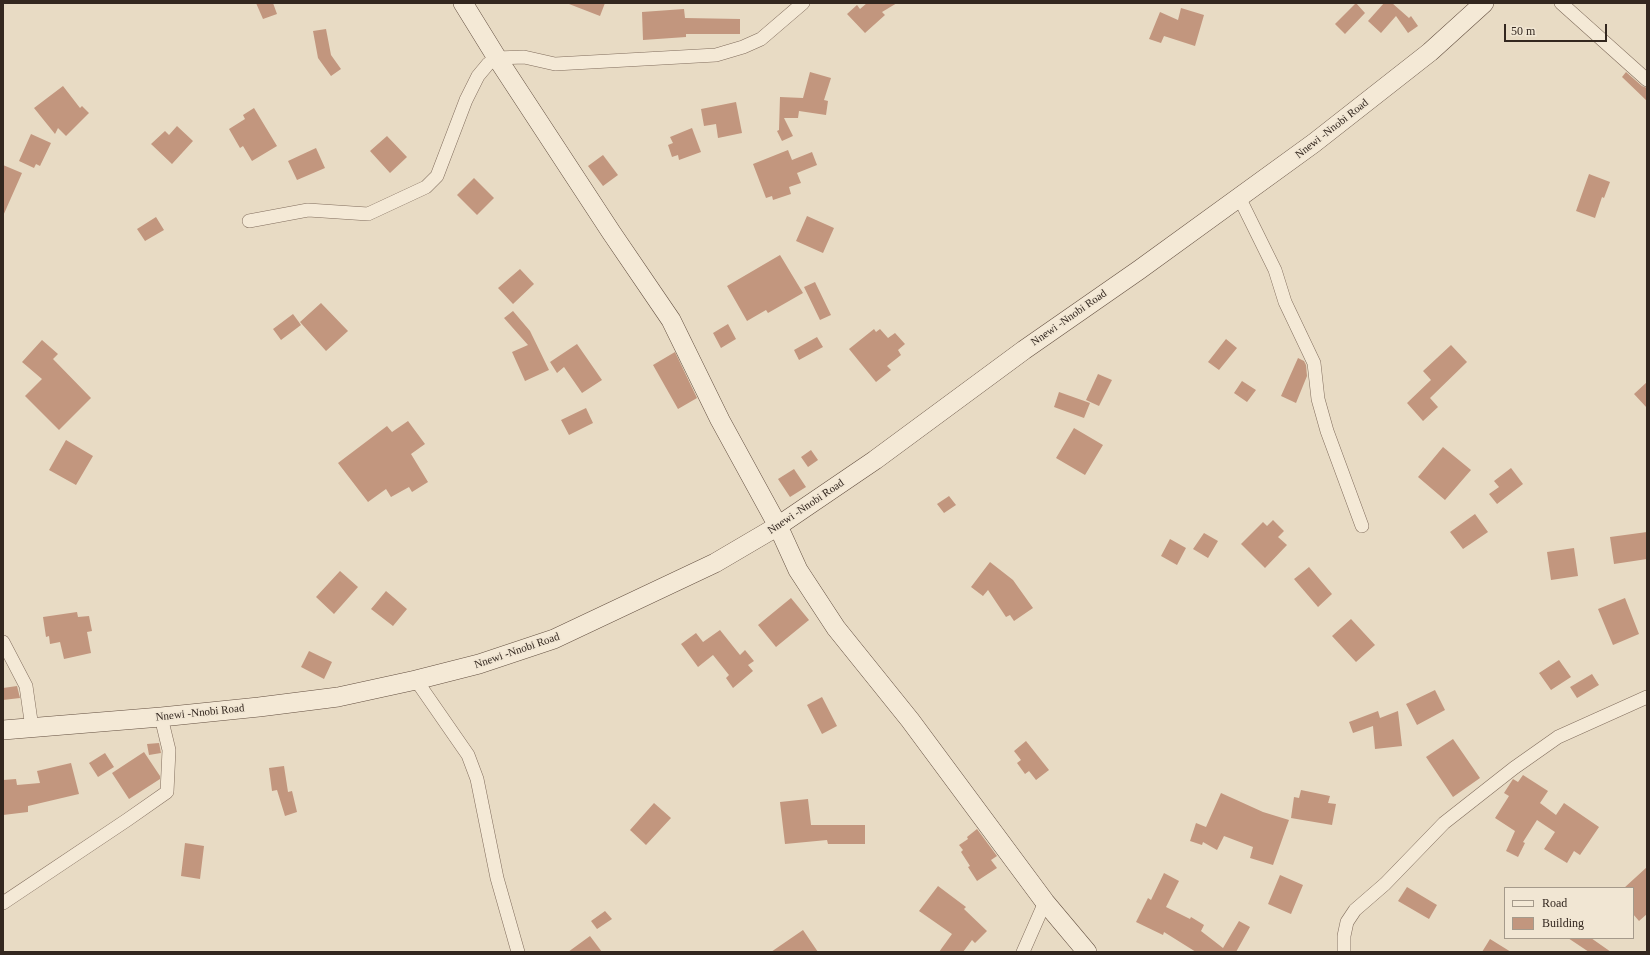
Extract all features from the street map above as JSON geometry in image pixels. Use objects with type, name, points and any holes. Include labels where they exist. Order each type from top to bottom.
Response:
[{"type":"main road","points":[[463,3],[497,58],[671,320],[720,420],[778,526],[798,570],[836,628],[901,708],[1045,902],[1088,952]]},
{"type":"main road","name":"Nnewi -Nnobi Road","points":[[3,730],[161,717],[338,697],[416,680],[479,664],[554,639],[715,564],[778,526],[875,460],[1024,350],[1139,270],[1314,144],[1430,52],[1484,3]]},
{"type":"street","points":[[249,221],[308,210],[368,214],[426,187],[438,176],[466,100],[478,76],[488,64],[497,58],[534,58],[555,64],[716,55],[744,47],[761,39],[803,3]]},
{"type":"street","points":[[1561,3],[1647,80]]},
{"type":"street","points":[[1239,197],[1275,270],[1285,302],[1314,363],[1318,399],[1327,431],[1362,526]]},
{"type":"street","points":[[3,642],[26,686],[32,728]]},
{"type":"street","points":[[416,680],[468,755],[477,779],[497,878],[518,952]]},
{"type":"street","points":[[1344,952],[1344,936],[1347,922],[1355,910],[1385,884],[1444,823],[1514,768],[1558,737],[1647,697]]},
{"type":"street","points":[[3,902],[128,820],[167,792],[169,750],[161,717]]},
{"type":"street","points":[[1023,952],[1045,902]]},
{"type":"building","points":[[256,3],[273,3],[277,14],[263,19]]},
{"type":"building","points":[[569,3],[605,3],[600,16]]},
{"type":"building","points":[[867,3],[897,3],[882,12],[885,15],[865,33],[847,14],[857,5],[860,9]]},
{"type":"building","points":[[1356,3],[1365,13],[1345,34],[1335,24]]},
{"type":"building","points":[[1384,3],[1392,3],[1409,18],[1411,16],[1418,26],[1408,33],[1396,16],[1381,33],[1368,21]]},
{"type":"building","points":[[1181,8],[1204,15],[1195,46],[1164,36],[1161,43],[1149,39],[1160,12],[1178,20]]},
{"type":"building","points":[[684,9],[685,18],[740,19],[740,34],[686,34],[686,37],[643,40],[642,12]]},
{"type":"building","points":[[326,29],[331,55],[341,69],[331,76],[318,58],[313,31]]},
{"type":"building","points":[[810,72],[831,78],[824,100],[828,101],[826,115],[799,111],[798,118],[784,118],[793,136],[782,141],[777,131],[779,130],[780,97],[803,98]]},
{"type":"building","points":[[1626,72],[1642,86],[1647,88],[1647,101],[1622,77]]},
{"type":"building","points":[[63,86],[80,108],[82,106],[89,113],[66,136],[58,128],[55,134],[34,108]]},
{"type":"building","points":[[736,102],[742,133],[718,138],[716,124],[704,126],[701,109]]},
{"type":"building","points":[[254,108],[277,146],[252,161],[243,146],[240,148],[229,129],[245,119],[243,115]]},
{"type":"building","points":[[177,126],[193,141],[172,164],[151,144],[165,131],[169,135]]},
{"type":"building","points":[[692,128],[701,152],[679,160],[678,155],[672,157],[668,145],[673,143],[670,137]]},
{"type":"building","points":[[31,134],[51,143],[40,166],[36,164],[34,168],[19,161]]},
{"type":"building","points":[[387,136],[407,157],[390,173],[370,151]]},
{"type":"building","points":[[316,148],[325,168],[297,180],[288,161]]},
{"type":"building","points":[[788,150],[792,160],[812,152],[817,165],[797,173],[801,183],[789,187],[791,194],[773,200],[772,196],[766,198],[753,164]]},
{"type":"building","points":[[603,155],[618,175],[603,186],[588,166]]},
{"type":"building","points":[[3,165],[22,173],[3,216]]},
{"type":"building","points":[[1589,174],[1610,182],[1604,198],[1602,197],[1595,218],[1576,211]]},
{"type":"building","points":[[474,178],[494,198],[477,215],[457,195]]},
{"type":"building","points":[[807,216],[834,228],[823,253],[796,241]]},
{"type":"building","points":[[156,217],[164,230],[145,241],[137,229]]},
{"type":"building","points":[[780,255],[803,293],[768,313],[766,310],[747,321],[727,286]]},
{"type":"building","points":[[520,269],[534,284],[513,304],[498,288]]},
{"type":"building","points":[[815,282],[831,315],[820,320],[804,287]]},
{"type":"building","points":[[321,303],[348,331],[326,351],[300,322]]},
{"type":"building","points":[[513,311],[530,331],[549,370],[525,381],[512,352],[528,345],[504,318]]},
{"type":"building","points":[[293,314],[301,325],[281,340],[273,329]]},
{"type":"building","points":[[728,324],[736,339],[721,348],[713,333]]},
{"type":"building","points":[[874,329],[876,332],[880,329],[888,338],[895,333],[905,344],[898,350],[901,355],[887,366],[891,370],[876,382],[849,349]]},
{"type":"building","points":[[817,337],[823,347],[799,360],[794,350]]},
{"type":"building","points":[[1226,339],[1237,348],[1219,370],[1208,362]]},
{"type":"building","points":[[42,340],[58,354],[53,359],[91,398],[59,430],[25,396],[42,379],[22,362]]},
{"type":"building","points":[[577,344],[602,380],[582,393],[564,367],[557,373],[550,362]]},
{"type":"building","points":[[1451,345],[1467,362],[1430,398],[1438,407],[1423,421],[1407,403],[1431,380],[1423,371]]},
{"type":"building","points":[[675,352],[697,398],[678,409],[653,365]]},
{"type":"building","points":[[1298,358],[1304,361],[1306,365],[1307,376],[1296,403],[1281,396]]},
{"type":"building","points":[[1098,374],[1112,380],[1099,406],[1086,400]]},
{"type":"building","points":[[1242,381],[1256,390],[1247,402],[1234,393]]},
{"type":"building","points":[[1647,382],[1647,408],[1634,394]]},
{"type":"building","points":[[1059,392],[1090,403],[1084,418],[1054,407]]},
{"type":"building","points":[[586,408],[593,423],[569,435],[561,420]]},
{"type":"building","points":[[408,421],[425,444],[411,454],[428,482],[412,492],[409,487],[391,497],[386,489],[368,502],[338,463],[387,426],[392,432]]},
{"type":"building","points":[[1074,428],[1103,445],[1085,475],[1056,458]]},
{"type":"building","points":[[66,440],[93,456],[76,485],[49,470]]},
{"type":"building","points":[[1443,447],[1471,470],[1445,500],[1418,477]]},
{"type":"building","points":[[811,450],[818,460],[808,467],[801,457]]},
{"type":"building","points":[[1511,468],[1523,484],[1497,504],[1489,494],[1499,487],[1494,481]]},
{"type":"building","points":[[794,469],[806,487],[790,497],[778,479]]},
{"type":"building","points":[[949,496],[956,505],[944,513],[937,504]]},
{"type":"building","points":[[1475,514],[1488,532],[1463,549],[1450,532]]},
{"type":"building","points":[[1273,520],[1284,531],[1278,537],[1287,545],[1265,568],[1241,544],[1263,522],[1267,526]]},
{"type":"building","points":[[1647,532],[1647,559],[1614,564],[1610,537]]},
{"type":"building","points":[[1204,533],[1218,541],[1208,558],[1193,549]]},
{"type":"building","points":[[1170,539],[1186,548],[1177,565],[1161,556]]},
{"type":"building","points":[[1574,548],[1578,576],[1551,580],[1547,552]]},
{"type":"building","points":[[990,562],[1013,580],[1033,608],[1014,621],[1010,615],[1006,617],[988,590],[983,596],[971,587]]},
{"type":"building","points":[[1309,567],[1332,594],[1318,607],[1294,579]]},
{"type":"building","points":[[340,571],[358,587],[334,614],[316,597]]},
{"type":"building","points":[[386,591],[407,609],[393,626],[371,609]]},
{"type":"building","points":[[791,598],[809,620],[776,647],[758,625]]},
{"type":"building","points":[[1625,598],[1639,634],[1613,645],[1598,609]]},
{"type":"building","points":[[77,612],[78,617],[89,616],[92,631],[87,632],[91,653],[64,659],[60,642],[50,644],[49,636],[46,637],[43,617]]},
{"type":"building","points":[[1351,619],[1375,645],[1356,662],[1332,636]]},
{"type":"building","points":[[720,630],[740,655],[745,650],[754,661],[748,665],[753,671],[733,688],[726,678],[729,675],[713,655],[698,667],[681,644],[696,633],[703,642]]},
{"type":"building","points":[[309,651],[332,662],[324,679],[301,667]]},
{"type":"building","points":[[1559,660],[1571,677],[1551,690],[1539,673]]},
{"type":"building","points":[[1592,674],[1599,685],[1577,698],[1570,687]]},
{"type":"building","points":[[17,686],[20,698],[3,700],[3,688]]},
{"type":"building","points":[[1435,690],[1445,710],[1417,725],[1406,704]]},
{"type":"building","points":[[822,697],[837,726],[822,734],[807,705]]},
{"type":"building","points":[[1378,711],[1380,718],[1398,711],[1402,746],[1375,749],[1373,726],[1353,733],[1349,722]]},
{"type":"building","points":[[1453,739],[1480,778],[1453,797],[1426,757]]},
{"type":"building","points":[[1026,741],[1049,770],[1036,780],[1029,771],[1025,774],[1017,763],[1021,760],[1014,751]]},
{"type":"building","points":[[159,743],[161,753],[149,755],[147,744]]},
{"type":"building","points":[[144,752],[160,776],[160,779],[129,799],[112,773]]},
{"type":"building","points":[[105,753],[114,767],[98,777],[89,763]]},
{"type":"building","points":[[71,763],[79,794],[28,806],[28,812],[3,815],[3,780],[16,779],[17,785],[40,783],[37,771]]},
{"type":"building","points":[[284,766],[288,792],[292,791],[297,812],[285,816],[277,790],[272,791],[269,768]]},
{"type":"building","points":[[1523,775],[1548,791],[1540,803],[1556,815],[1564,803],[1599,827],[1580,855],[1574,851],[1567,863],[1544,849],[1555,832],[1537,820],[1523,842],[1525,843],[1518,857],[1506,851],[1515,831],[1495,818],[1509,796],[1504,793],[1513,779],[1518,782]]},
{"type":"building","points":[[1301,790],[1330,796],[1328,803],[1336,804],[1332,825],[1291,818],[1294,797],[1299,798]]},
{"type":"building","points":[[1221,793],[1263,812],[1289,820],[1273,865],[1250,858],[1253,847],[1224,836],[1217,850],[1203,842],[1202,845],[1190,841],[1196,823],[1206,827]]},
{"type":"building","points":[[808,799],[811,825],[865,825],[865,844],[828,844],[827,840],[785,844],[780,802]]},
{"type":"building","points":[[654,803],[671,818],[646,845],[630,830]]},
{"type":"building","points":[[977,829],[997,856],[991,860],[997,868],[977,881],[968,867],[970,866],[961,852],[963,850],[959,845],[968,839],[967,837]]},
{"type":"building","points":[[185,843],[204,846],[200,879],[181,876]]},
{"type":"building","points":[[1647,867],[1647,914],[1639,921],[1634,915],[1634,887],[1625,887]]},
{"type":"building","points":[[1164,873],[1179,881],[1166,907],[1190,919],[1191,917],[1204,925],[1201,931],[1223,948],[1239,921],[1250,927],[1236,952],[1196,952],[1164,932],[1163,935],[1136,922],[1148,898],[1151,900]]},
{"type":"building","points":[[1280,875],[1303,885],[1291,914],[1268,904]]},
{"type":"building","points":[[938,886],[966,907],[964,909],[987,931],[975,943],[972,940],[963,952],[939,952],[952,934],[919,911]]},
{"type":"building","points":[[1407,887],[1437,905],[1429,919],[1398,901]]},
{"type":"building","points":[[605,911],[612,919],[597,929],[591,921]]},
{"type":"building","points":[[803,930],[818,952],[771,952]]},
{"type":"building","points":[[590,936],[602,952],[568,952]]},
{"type":"building","points":[[1490,939],[1511,952],[1482,952]]},
{"type":"building","points":[[1570,939],[1592,939],[1611,952],[1589,952]]}]
